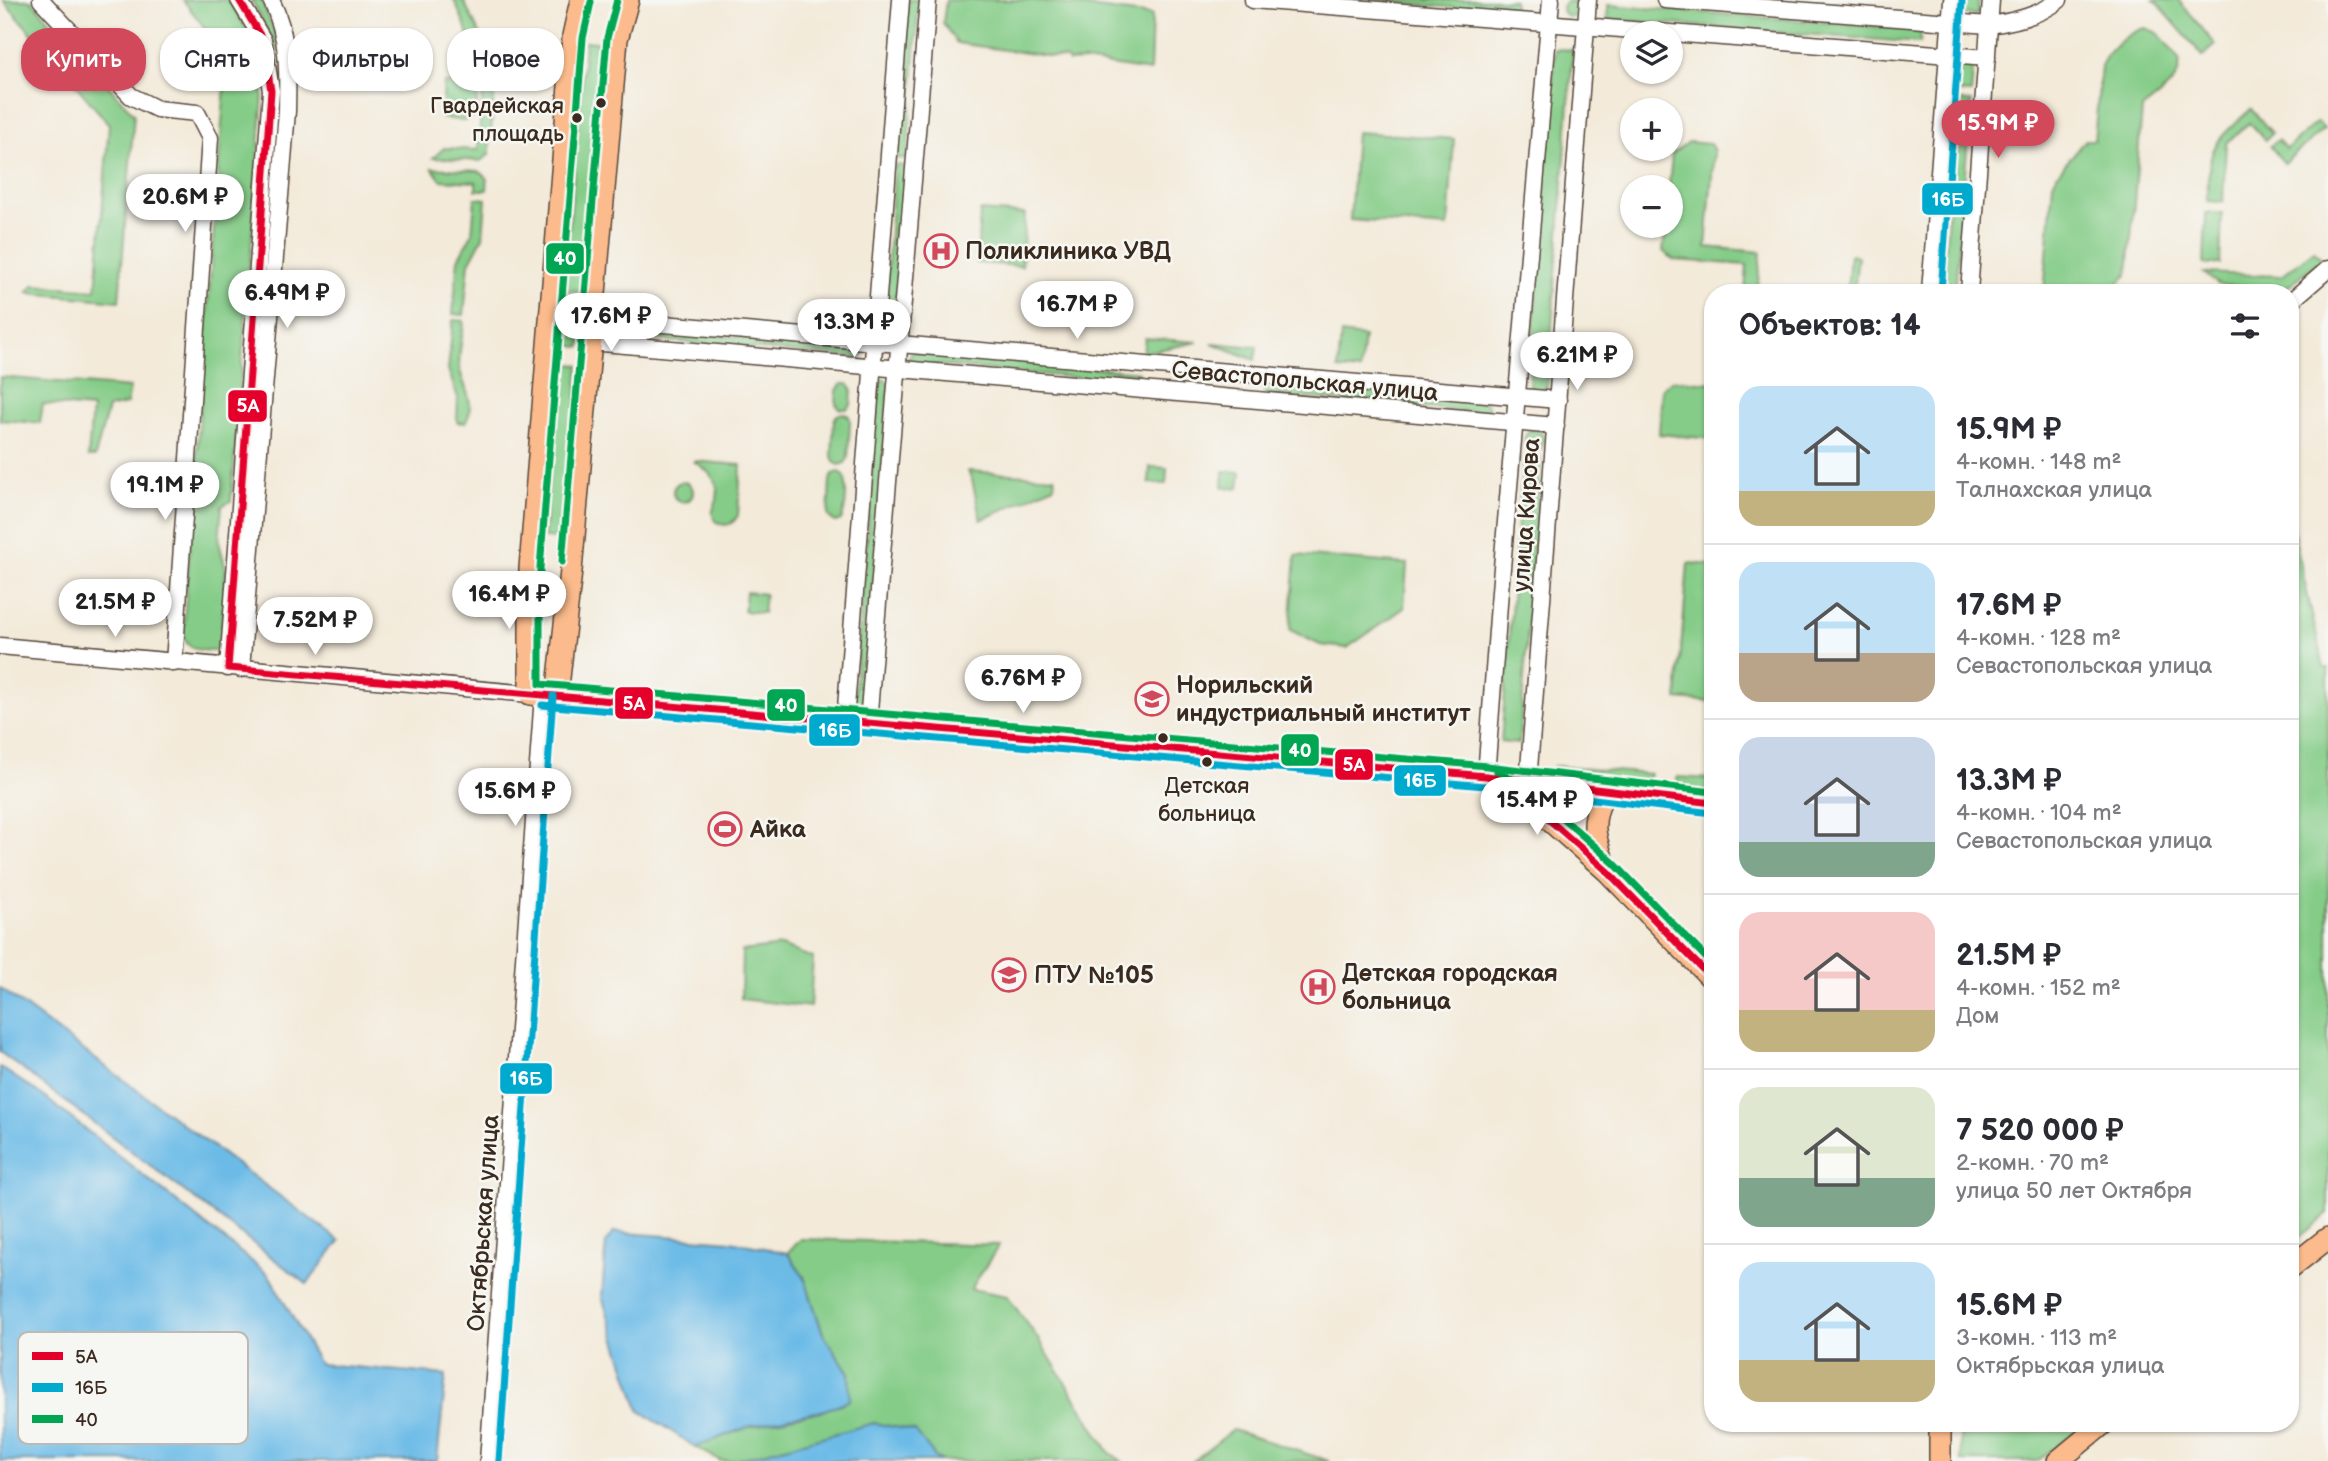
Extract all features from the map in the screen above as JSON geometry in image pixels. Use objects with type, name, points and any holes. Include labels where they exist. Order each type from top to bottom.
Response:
[{"type":"main road","points":[[543,695],[530,568],[572,49],[581,0]]},
{"type":"main road","points":[[543,695],[571,571],[617,39],[628,0]]},
{"type":"main road","points":[[543,695],[1486,776],[1704,802]]},
{"type":"main road","points":[[1486,776],[1521,795],[1607,871],[1704,971]]},
{"type":"main road","points":[[1605,792],[1597,807],[1593,825],[1607,871]]},
{"type":"main road","points":[[2299,1261],[2328,1238]]},
{"type":"main road","points":[[2058,1461],[2093,1432]]},
{"type":"street","points":[[41,0],[131,96],[157,109],[197,113],[209,138],[174,663]]},
{"type":"street","points":[[234,669],[270,219],[271,110],[270,72],[263,40],[239,0]]},
{"type":"street","points":[[270,219],[287,111],[288,69],[283,29],[271,0]]},
{"type":"street","points":[[845,721],[901,0]]},
{"type":"street","points":[[868,723],[928,0]]},
{"type":"street","points":[[1254,0],[1987,58]]},
{"type":"street","name":"улица Кирова","points":[[1486,776],[1551,0]]},
{"type":"street","name":"улица Кирова","points":[[1528,782],[1588,0]]},
{"type":"street","points":[[1665,0],[1989,25],[2008,23],[2052,6],[2059,0]]},
{"type":"street","points":[[1931,284],[1952,0]]},
{"type":"street","points":[[1970,284],[1991,0]]},
{"type":"street","points":[[2299,293],[2328,269]]},
{"type":"street","name":"Севастопольская улица","points":[[593,318],[1558,400]]},
{"type":"street","name":"Севастопольская улица","points":[[591,342],[1556,426]]},
{"type":"street","points":[[1147,390],[1149,365]]},
{"type":"street","points":[[1257,400],[1259,375]]},
{"type":"street","points":[[0,646],[543,695]]},
{"type":"street","name":"Октябрьская улица","points":[[488,1461],[543,695]]},
{"type":"green space","points":[[3,0],[31,0],[56,28],[27,28]]},
{"type":"green space","points":[[183,0],[227,0],[246,28],[205,28]]},
{"type":"green space","points":[[251,0],[261,0],[273,28],[266,28]]},
{"type":"green space","points":[[454,0],[463,0],[477,28],[466,28]]},
{"type":"green space","points":[[908,0],[919,0],[907,159],[896,158]]},
{"type":"green space","points":[[946,0],[1033,0],[1152,15],[1150,71],[1084,61],[1069,62],[1067,59],[957,43],[943,23]]},
{"type":"green space","points":[[1355,0],[1514,0],[1514,12]]},
{"type":"green space","points":[[1965,0],[1979,0],[1977,15],[1964,14]]},
{"type":"green space","points":[[2154,0],[2178,0],[2216,45],[2203,56]]},
{"type":"green space","points":[[1567,1],[1573,1],[1578,9],[1576,15],[1567,17],[1562,12],[1562,6]]},
{"type":"green space","points":[[1608,5],[1921,30],[1920,43],[1683,25],[1683,21],[1607,19]]},
{"type":"green space","points":[[2145,28],[2158,33],[2179,59],[2179,67],[2168,88],[2142,109],[2128,274],[2117,284],[2045,284],[2053,183],[2085,140],[2094,140],[2101,66],[2104,60],[2125,38]]},
{"type":"green space","points":[[274,31],[276,36],[279,93],[274,55]]},
{"type":"green space","points":[[585,41],[606,43],[585,292],[564,290]]},
{"type":"green space","points":[[1555,49],[1573,50],[1550,352],[1532,350]]},
{"type":"green space","points":[[1967,66],[1973,71],[1971,93],[1958,92],[1960,69]]},
{"type":"green space","points":[[444,83],[447,83],[447,91],[478,91],[476,115],[464,121],[442,118]]},
{"type":"green space","points":[[81,91],[113,91],[134,114],[119,301],[27,293],[34,285],[96,290],[109,124]]},
{"type":"green space","points":[[224,91],[263,91],[231,501],[222,506],[219,542],[226,569],[220,651],[193,648],[183,636]]},
{"type":"green space","points":[[483,91],[492,91],[489,155],[480,161],[433,158],[444,148],[478,150]]},
{"type":"green space","points":[[1957,100],[1971,102],[1956,284],[1943,284]]},
{"type":"green space","points":[[2251,109],[2272,133],[2265,140],[2249,123],[2226,143],[2223,202],[2207,201],[2209,169],[2214,148],[2227,131]]},
{"type":"green space","points":[[2317,122],[2324,129],[2284,163],[2270,146],[2278,140],[2286,149]]},
{"type":"green space","points":[[1356,132],[1454,139],[1448,227],[1350,220]]},
{"type":"green space","points":[[1689,142],[1710,144],[1714,151],[1706,247],[1761,252],[1758,284],[1746,284],[1747,265],[1674,260],[1663,251],[1665,238],[1683,238],[1683,175],[1670,175],[1671,161],[1683,161],[1683,146]]},
{"type":"green space","points":[[895,165],[906,166],[894,327],[888,331],[883,328]]},
{"type":"green space","points":[[432,168],[479,171],[487,179],[487,190],[476,190],[476,182],[441,180]]},
{"type":"green space","points":[[475,198],[486,199],[483,237],[469,263],[464,315],[453,314],[458,259],[472,234]]},
{"type":"green space","points":[[980,211],[1025,214],[1022,266],[977,263]]},
{"type":"green space","points":[[2206,213],[2222,213],[2220,264],[2204,264]]},
{"type":"green space","points":[[2314,250],[2322,259],[2291,284],[2218,284],[2204,273],[2281,276]]},
{"type":"green space","points":[[1850,255],[1858,256],[1855,284],[1848,284]]},
{"type":"green space","points":[[563,307],[584,309],[581,347],[560,345]]},
{"type":"green space","points":[[453,320],[464,321],[459,364],[470,403],[465,423],[457,422],[458,398],[448,370]]},
{"type":"green space","points":[[624,328],[860,347],[864,353],[860,358],[627,337],[623,334]]},
{"type":"green space","points":[[1341,334],[1364,337],[1360,371],[1338,369]]},
{"type":"green space","points":[[1145,338],[1198,342],[1143,353]]},
{"type":"green space","points":[[1212,343],[1257,347],[1255,360]]},
{"type":"green space","points":[[912,352],[1139,372],[1138,383],[913,363],[908,358]]},
{"type":"green space","points":[[1531,360],[1549,361],[1547,386],[1543,391],[1533,391],[1529,385]]},
{"type":"green space","points":[[558,363],[579,365],[565,539],[544,538]]},
{"type":"green space","points":[[0,377],[130,388],[127,404],[108,408],[95,457],[88,457],[92,408],[43,404],[40,423],[0,420]]},
{"type":"green space","points":[[884,379],[889,383],[863,700],[860,702],[854,701],[879,383]]},
{"type":"green space","points":[[1672,380],[1704,382],[1704,438],[1659,434],[1662,388]]},
{"type":"green space","points":[[1265,383],[1486,402],[1489,408],[1485,413],[1264,394]]},
{"type":"green space","points":[[842,384],[848,384],[852,389],[851,405],[847,409],[840,409],[836,404],[837,390]]},
{"type":"green space","points":[[843,413],[849,416],[850,422],[848,458],[845,463],[839,465],[834,462],[832,456],[834,420],[837,415]]},
{"type":"green space","points":[[1529,430],[1541,432],[1542,449],[1524,448],[1525,436]]},
{"type":"green space","points":[[1523,457],[1541,458],[1519,744],[1501,742]]},
{"type":"green space","points":[[693,461],[741,465],[738,515],[731,523],[725,525],[715,521],[713,513],[718,493],[715,481]]},
{"type":"green space","points":[[1150,467],[1167,468],[1166,484],[1149,483]]},
{"type":"green space","points":[[968,471],[1055,477],[1054,486],[981,520]]},
{"type":"green space","points":[[1224,471],[1241,472],[1239,488],[1223,487]]},
{"type":"green space","points":[[839,472],[844,475],[846,498],[841,520],[835,522],[828,516],[830,480],[833,474]]},
{"type":"green space","points":[[679,482],[687,482],[693,492],[687,502],[679,502],[673,496],[673,488]]},
{"type":"green space","points":[[1296,555],[1407,564],[1404,608],[1347,648],[1320,645],[1290,630]]},
{"type":"green space","points":[[2299,557],[2324,668],[2328,668],[2328,1214],[2299,1238]]},
{"type":"green space","points":[[1688,563],[1704,564],[1704,701],[1677,699]]},
{"type":"green space","points":[[746,592],[765,594],[763,613],[744,611]]},
{"type":"green space","points":[[1554,766],[1650,774],[1649,786],[1562,779],[1554,772]]},
{"type":"green space","points":[[1677,777],[1704,778],[1704,790],[1676,788]]},
{"type":"green space","points":[[781,946],[813,958],[810,1007],[741,999],[742,951]]},
{"type":"green space","points":[[801,1239],[999,1245],[971,1289],[1007,1296],[1037,1337],[1109,1452],[1122,1461],[721,1461],[695,1447],[748,1427],[825,1410],[849,1373],[823,1334],[804,1277],[787,1253]]},
{"type":"green space","points":[[1233,1430],[1329,1461],[1193,1461]]},
{"type":"green space","points":[[1960,1432],[2075,1432],[2037,1461],[1961,1461]]},
{"type":"water","points":[[0,988],[340,1241],[307,1284],[0,1052]]},
{"type":"water","points":[[0,1067],[42,1095],[269,1275],[319,1364],[446,1375],[437,1461],[0,1461]]},
{"type":"water","points":[[614,1232],[731,1241],[787,1253],[804,1277],[823,1334],[849,1373],[850,1400],[825,1410],[748,1427],[695,1447],[639,1410],[602,1297],[606,1242]]},
{"type":"water","points":[[874,1423],[915,1431],[936,1458],[942,1461],[733,1461]]},
{"type":"transit line","name":"5А","points":[[239,0],[263,40],[271,91],[228,668],[1486,776],[1704,802]]},
{"type":"transit line","name":"40","points":[[562,562],[607,38],[617,0]]},
{"type":"transit line","name":"16Б","points":[[1942,284],[1962,1]]},
{"type":"transit line","name":"40","points":[[591,2],[583,38],[540,568],[540,684],[1487,766],[1704,791]]},
{"type":"transit line","name":"16Б","points":[[499,1461],[553,696]]},
{"type":"transit line","name":"16Б","points":[[542,705],[1485,786],[1704,812]]},
{"type":"transit line","name":"40","points":[[1497,771],[1527,787],[1614,863],[1704,956]]},
{"type":"transit line","name":"5А","points":[[1493,780],[1521,795],[1607,871],[1704,971]]},
{"type":"place","name":"Гвардейская площадь","points":[[577,118]]},
{"type":"place","name":"Поликлиника УВД","points":[[941,251]]},
{"type":"place","name":"Норильский индустриальный институт","points":[[1152,699]]},
{"type":"place","name":"Детская больница","points":[[1207,762]]},
{"type":"place","name":"Айка","points":[[725,829]]},
{"type":"place","name":"ПТУ №105","points":[[1009,975]]},
{"type":"place","name":"Детская городская больница","points":[[1318,987]]}]
